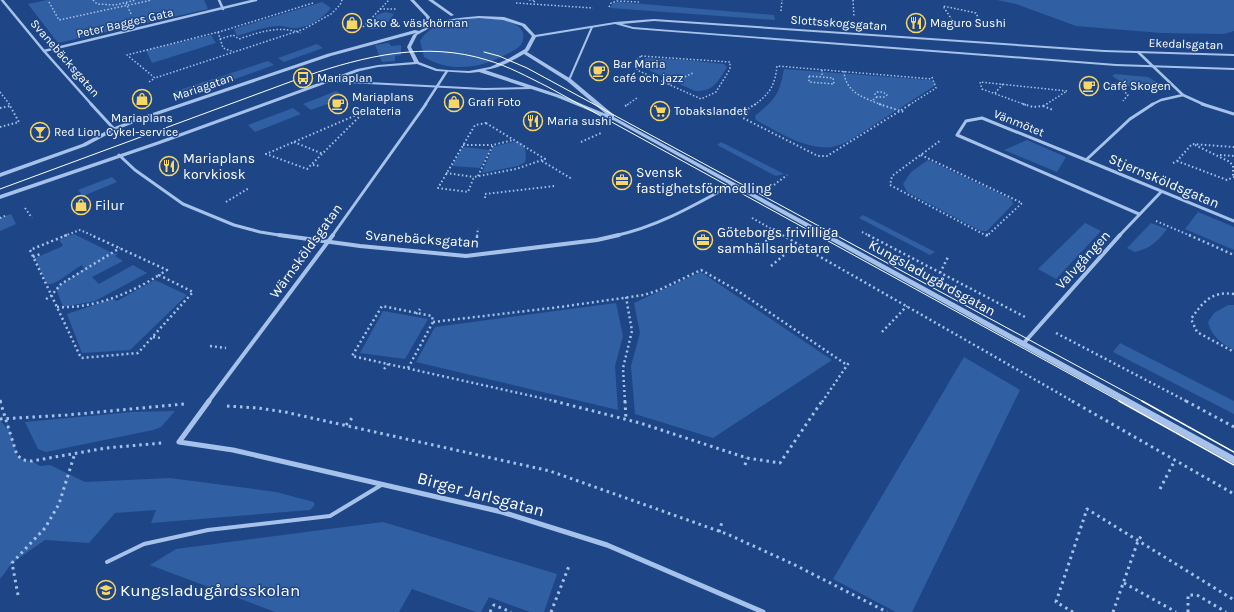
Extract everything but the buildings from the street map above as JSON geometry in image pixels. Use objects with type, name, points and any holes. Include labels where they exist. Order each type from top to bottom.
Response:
[{"type":"street","points":[[219,0],[223,9]]},
{"type":"street","name":"Peter Bagges Gata","points":[[44,52],[256,0]]},
{"type":"street","points":[[412,0],[428,17],[429,23]]},
{"type":"street","points":[[430,0],[445,12],[452,15]]},
{"type":"street","name":"Svanebäcksgatan","points":[[1,1],[44,52],[114,129]]},
{"type":"street","points":[[0,197],[119,155],[158,143],[327,81],[378,66],[417,63],[436,70],[447,71],[479,70],[502,64],[524,52],[534,36],[529,26],[511,17],[486,13],[452,15],[429,23],[418,31],[410,44],[412,57],[417,63]]},
{"type":"street","name":"Slottsskogsgatan","points":[[534,36],[615,23],[654,20],[1022,46],[1138,52]]},
{"type":"street","name":"Slottsskogsgatan","points":[[615,23],[632,28],[657,30],[1153,66]]},
{"type":"street","name":"Mariagatan","points":[[0,175],[84,145],[114,129],[329,54],[418,31]]},
{"type":"street","name":"Kungsladugårdsgatan","points":[[524,52],[569,80],[617,120]]},
{"type":"street","points":[[1138,52],[1183,95],[1194,101],[1234,114]]},
{"type":"street","name":"Ekedalsgatan","points":[[1138,52],[1234,55]]},
{"type":"street","name":"Ekedalsgatan","points":[[1153,66],[1234,69]]},
{"type":"street","name":"Kungsladugårdsgatan","points":[[479,70],[558,96],[617,120],[1234,460]]},
{"type":"street","name":"Wärnsköldsgatan","points":[[180,442],[328,242],[447,71]]},
{"type":"street","points":[[1086,160],[1136,115],[1151,104],[1160,100],[1183,95]]},
{"type":"street","name":"Vänmötet","points":[[1086,160],[982,118],[966,121],[957,135],[1139,214]]},
{"type":"street","name":"Svanebäcksgatan","points":[[119,155],[135,170],[183,204],[234,224],[260,232],[376,248],[466,256],[597,240],[620,235],[664,220],[688,209],[733,184]]},
{"type":"street","name":"Stjernsköldsgatan","points":[[1086,160],[1234,221]]},
{"type":"street","name":"Valvgången","points":[[1023,344],[1139,214],[1161,192]]},
{"type":"street","name":"Birger Jarlsgatan","points":[[180,442],[233,450],[502,512],[607,545],[763,612]]},
{"type":"lane","points":[[569,80],[592,27]]},
{"type":"lane","points":[[327,81],[484,89],[530,88]]},
{"type":"lane","points":[[107,562],[144,544],[208,530],[330,516],[383,484]]},
{"type":"path","points":[[93,0],[97,4],[109,6],[136,0]]},
{"type":"path","points":[[49,2],[58,20],[152,0]]},
{"type":"path","points":[[149,82],[154,78],[299,31],[317,23],[332,13],[342,0]]},
{"type":"path","points":[[364,30],[363,28],[388,0]]},
{"type":"path","points":[[529,0],[535,0],[533,4]]},
{"type":"path","points":[[853,0],[855,21]]},
{"type":"path","points":[[613,10],[607,10],[611,3],[617,1]]},
{"type":"path","points":[[511,2],[595,8]]},
{"type":"path","points":[[154,78],[126,54],[218,32],[314,4]]},
{"type":"path","points":[[955,25],[943,6],[976,13],[981,24],[976,26]]},
{"type":"path","points":[[220,39],[233,35],[239,39],[277,28],[299,31],[301,33]]},
{"type":"path","points":[[218,32],[223,48],[234,52]]},
{"type":"path","points":[[641,56],[730,61],[730,69],[716,92],[700,99],[668,84],[637,70],[635,61],[641,56]]},
{"type":"path","points":[[777,66],[822,70],[932,78],[936,88],[827,156],[818,156],[743,118],[749,108],[767,96],[776,77],[777,66]]},
{"type":"path","points":[[822,70],[822,77]]},
{"type":"path","points":[[844,72],[844,79],[850,90],[904,112]]},
{"type":"path","points":[[664,85],[693,74]]},
{"type":"path","points":[[810,76],[822,77],[833,78],[834,84],[809,82],[810,76]]},
{"type":"path","points":[[1110,78],[1128,95],[1121,104]]},
{"type":"path","points":[[980,82],[1003,84],[1049,87],[1067,91],[1043,106],[1033,107],[982,89],[980,82]]},
{"type":"path","points":[[995,93],[1003,84]]},
{"type":"path","points":[[0,92],[11,107],[18,122],[0,127]]},
{"type":"path","points":[[872,100],[878,97],[884,98],[887,95],[884,92],[878,92],[875,94],[878,97]]},
{"type":"path","points":[[630,109],[625,106],[637,98]]},
{"type":"path","points":[[0,108],[16,105]]},
{"type":"path","points":[[1043,106],[1053,110]]},
{"type":"path","points":[[363,113],[307,170],[266,154],[294,142],[327,127],[363,113]]},
{"type":"path","points":[[474,177],[468,192],[438,188],[453,159],[475,125],[486,123],[545,159]]},
{"type":"path","points":[[581,142],[602,132],[595,129]]},
{"type":"path","points":[[921,155],[1022,203],[987,236],[890,185],[892,176],[945,136]]},
{"type":"path","points":[[463,145],[493,145],[514,140]]},
{"type":"path","points":[[294,142],[323,154]]},
{"type":"path","points":[[1177,161],[1227,180],[1234,177],[1234,166],[1218,155],[1186,142]]},
{"type":"path","points":[[1192,144],[1234,147]]},
{"type":"path","points":[[1173,163],[1177,161],[1192,144]]},
{"type":"path","points":[[478,176],[493,145]]},
{"type":"path","points":[[1218,155],[1234,156]]},
{"type":"path","points":[[814,159],[818,156]]},
{"type":"path","points":[[446,173],[474,177],[516,169],[548,158]]},
{"type":"path","points":[[541,160],[572,180]]},
{"type":"path","points":[[312,164],[320,166]]},
{"type":"path","points":[[774,185],[787,175]]},
{"type":"path","points":[[767,182],[779,188]]},
{"type":"path","points":[[485,198],[485,194],[555,186]]},
{"type":"path","points":[[225,203],[249,188]]},
{"type":"path","points":[[25,208],[32,218]]},
{"type":"path","points":[[746,214],[1234,494]]},
{"type":"path","points":[[1139,214],[1234,255]]},
{"type":"path","points":[[57,307],[74,306],[112,298],[132,291],[167,270],[80,230],[49,241],[30,250],[81,358],[138,354],[194,292],[159,275]]},
{"type":"path","points":[[858,230],[1234,427]]},
{"type":"path","points":[[972,234],[975,230]]},
{"type":"path","points":[[750,253],[778,233]]},
{"type":"path","points":[[771,266],[798,244]]},
{"type":"path","points":[[46,299],[52,296],[56,288],[70,278],[120,248]]},
{"type":"path","points":[[33,257],[40,254]]},
{"type":"path","points":[[940,273],[948,256]]},
{"type":"path","points":[[433,322],[560,307],[613,298],[626,298],[644,295],[659,290],[701,270],[739,290],[847,365]]},
{"type":"path","points":[[1234,294],[1214,294],[1201,305],[1191,319],[1197,332],[1234,352]]},
{"type":"path","points":[[626,298],[632,332],[623,368],[626,419]]},
{"type":"path","points":[[408,368],[433,322],[432,316],[382,306],[352,356],[626,419],[748,458],[780,463],[850,361]]},
{"type":"path","points":[[882,332],[907,306]]},
{"type":"path","points":[[416,314],[420,309]]},
{"type":"path","points":[[153,337],[161,338]]},
{"type":"path","points":[[210,346],[232,349]]},
{"type":"path","points":[[384,369],[388,364]]},
{"type":"path","points":[[0,400],[17,455],[23,460],[37,460],[142,444]]},
{"type":"path","points":[[0,419],[67,415],[185,404],[258,408],[346,426],[550,471],[719,532],[793,564],[887,612]]},
{"type":"path","points":[[346,426],[353,417]]},
{"type":"path","points":[[18,595],[12,563],[45,528],[59,504],[75,453]]},
{"type":"path","points":[[745,466],[748,458]]},
{"type":"path","points":[[1160,489],[1175,460]]},
{"type":"path","points":[[1073,612],[1056,602],[1088,509],[1234,600]]},
{"type":"path","points":[[719,532],[722,522]]},
{"type":"path","points":[[1114,612],[1138,541],[1142,535]]},
{"type":"path","points":[[551,612],[569,566]]},
{"type":"path","points":[[1124,583],[1176,612]]},
{"type":"path","points":[[1188,612],[1188,595],[1197,594],[1226,612]]},
{"type":"path","points":[[490,612],[494,605],[511,612]]},
{"type":"shaded area","points":[[47,0],[204,0],[208,9],[58,43],[28,4]]},
{"type":"shaded area","points":[[997,0],[1234,0],[1234,31],[1224,34],[1162,33],[1076,26],[1016,4]]},
{"type":"shaded area","points":[[322,2],[331,8],[316,21],[302,27],[295,28],[274,26],[237,36],[234,29]]},
{"type":"shaded area","points":[[619,2],[774,15],[775,20],[610,8],[613,3]]},
{"type":"shaded area","points":[[385,12],[394,14],[386,24],[375,29],[367,28],[377,15]]},
{"type":"shaded area","points":[[476,17],[502,20],[515,24],[523,33],[521,45],[493,60],[473,66],[453,67],[434,62],[424,57],[420,41],[431,30],[452,20]]},
{"type":"shaded area","points":[[211,35],[216,43],[152,63],[146,50]]},
{"type":"shaded area","points":[[389,43],[391,46],[401,45],[401,55],[395,56],[395,61],[382,62],[375,45]]},
{"type":"shaded area","points":[[317,44],[323,48],[284,62],[278,58]]},
{"type":"shaded area","points":[[645,58],[724,64],[727,67],[715,85],[711,88],[707,90],[695,91],[644,68],[641,66]]},
{"type":"shaded area","points":[[268,61],[274,65],[179,99],[173,92]]},
{"type":"shaded area","points":[[784,69],[930,80],[935,82],[936,85],[847,142],[832,147],[812,146],[783,135],[756,120],[755,116],[772,101],[778,91]]},
{"type":"shaded area","points":[[1115,74],[1148,77],[1156,82],[1157,87],[1152,90],[1140,90],[1112,76]]},
{"type":"shaded area","points":[[336,91],[346,97],[311,110],[303,104]]},
{"type":"shaded area","points":[[293,108],[301,114],[255,132],[248,125]]},
{"type":"shaded area","points":[[1027,140],[1066,157],[1057,172],[1004,150]]},
{"type":"shaded area","points":[[517,141],[524,147],[526,156],[525,162],[518,166],[482,173],[493,147]]},
{"type":"shaded area","points":[[721,142],[784,174],[776,176],[717,145]]},
{"type":"shaded area","points":[[463,147],[490,150],[480,168],[452,166]]},
{"type":"shaded area","points":[[928,160],[1011,199],[1013,204],[987,231],[981,231],[907,192],[903,184],[911,172]]},
{"type":"shaded area","points":[[112,177],[117,182],[83,196],[78,190]]},
{"type":"shaded area","points":[[1198,212],[1234,227],[1234,250],[1185,229]]},
{"type":"shaded area","points":[[11,214],[16,224],[0,231],[0,218]]},
{"type":"shaded area","points":[[863,215],[935,252],[930,255],[859,218]]},
{"type":"shaded area","points":[[1085,223],[1101,231],[1056,279],[1038,269]]},
{"type":"shaded area","points":[[1151,223],[1167,229],[1150,246],[1135,252],[1127,248]]},
{"type":"shaded area","points":[[74,234],[112,253],[118,254],[115,256],[123,261],[92,277],[99,284],[133,265],[147,273],[95,301],[63,307],[56,288],[84,269],[82,265],[60,280],[47,284],[35,258],[61,247],[63,245],[59,240]]},
{"type":"shaded area","points":[[701,272],[832,360],[713,438],[635,414],[631,366],[640,333],[634,303]]},
{"type":"shaded area","points":[[155,280],[187,295],[130,350],[82,353],[67,314],[112,299],[117,301]]},
{"type":"shaded area","points":[[616,303],[623,336],[615,366],[618,410],[416,362],[435,327]]},
{"type":"shaded area","points":[[1228,305],[1234,305],[1234,350],[1217,339],[1209,327],[1208,322],[1214,313]]},
{"type":"shaded area","points":[[383,311],[428,319],[405,359],[360,353]]},
{"type":"shaded area","points":[[1120,343],[1234,401],[1234,414],[1113,352]]},
{"type":"shaded area","points":[[964,357],[1020,390],[912,612],[896,612],[833,579]]},
{"type":"shaded area","points":[[175,411],[161,427],[153,430],[46,452],[38,449],[25,422],[132,412]]},
{"type":"shaded area","points":[[4,412],[17,455],[23,460],[32,461],[40,466],[50,465],[85,482],[170,478],[276,492],[314,502],[314,506],[310,510],[151,523],[156,510],[115,513],[89,543],[45,540],[12,563],[0,579],[0,420],[8,430]]},
{"type":"shaded area","points":[[383,522],[557,574],[544,612],[530,612],[489,597],[481,612],[476,612],[412,589],[399,612],[275,612],[150,565],[176,549]]},
{"type":"tram line","points":[[0,189],[306,76],[351,62],[396,53],[418,51],[464,54],[503,65],[548,87],[1121,402]]},
{"type":"tram line","points":[[484,52],[499,56],[527,68],[1144,402]]},
{"type":"tram line","points":[[1119,401],[1234,465]]},
{"type":"tram line","points":[[1142,401],[1234,452]]},
{"type":"place","name":"Sko & väskhörnan","points":[[352,23]]},
{"type":"place","name":"Maguro Sushi","points":[[916,23]]},
{"type":"place","name":"Bar Maria café och jazz","points":[[599,71]]},
{"type":"place","name":"Mariaplan","points":[[303,78]]},
{"type":"place","name":"Café Skogen","points":[[1089,86]]},
{"type":"place","name":"Mariaplans Cykel-service","points":[[142,99]]},
{"type":"place","name":"Grafi Foto","points":[[454,102]]},
{"type":"place","name":"Mariaplans Gelateria","points":[[338,104]]},
{"type":"place","name":"Tobakslandet","points":[[660,111]]},
{"type":"place","name":"Maria sushi","points":[[533,121]]},
{"type":"place","name":"Red Lion","points":[[40,132]]},
{"type":"place","name":"Mariaplans korvkiosk","points":[[169,166]]},
{"type":"place","name":"Svensk fastighetsförmedling","points":[[622,180]]},
{"type":"place","name":"Filur","points":[[81,205]]},
{"type":"place","name":"Göteborgs frivilliga samhällsarbetare","points":[[703,240]]},
{"type":"place","name":"Kungsladugårdsskolan","points":[[106,590]]}]
